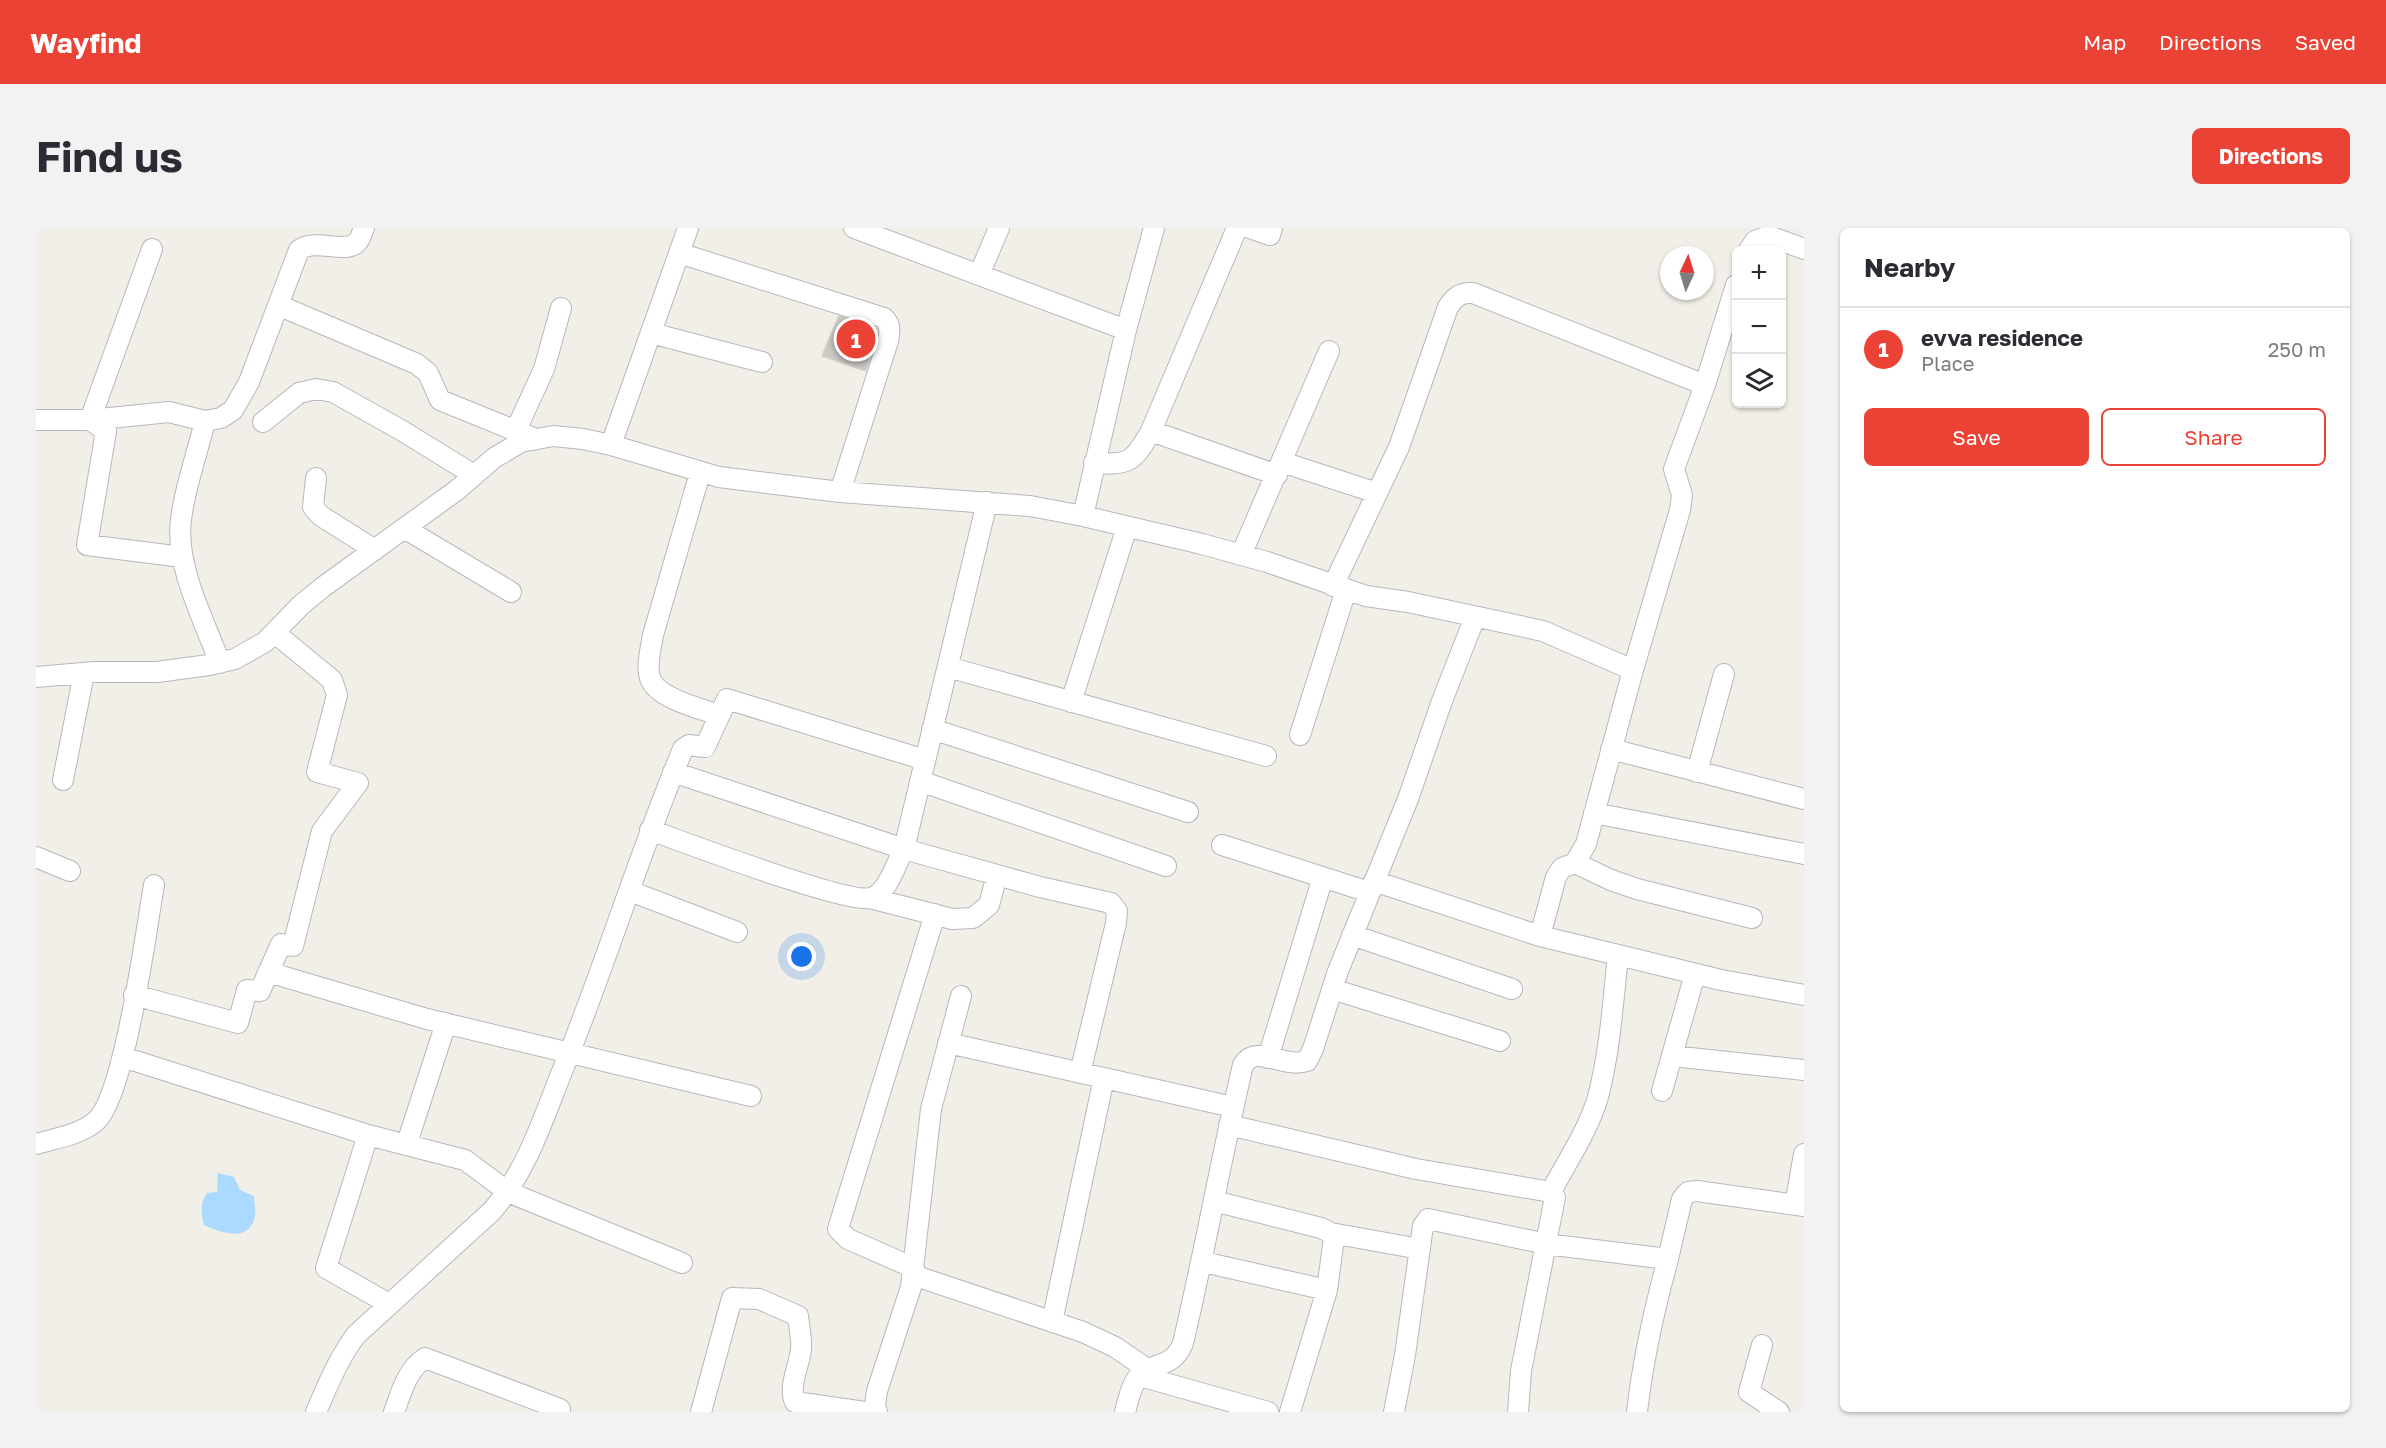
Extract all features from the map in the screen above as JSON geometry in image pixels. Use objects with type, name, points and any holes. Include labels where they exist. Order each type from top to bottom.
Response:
[{"type":"street","points":[[36,420],[90,420],[169,412],[205,421],[222,418],[233,410],[249,381],[299,250],[315,243],[335,247],[353,245],[358,242],[364,228]]},
{"type":"street","points":[[611,445],[688,228]]},
{"type":"street","points":[[854,228],[1126,330]]},
{"type":"street","points":[[979,275],[999,228]]},
{"type":"street","points":[[1083,516],[1126,330],[1154,228]]},
{"type":"street","points":[[1094,463],[1120,464],[1131,459],[1140,450],[1151,431],[1237,228]]},
{"type":"street","points":[[1250,228],[1270,235],[1272,228]]},
{"type":"street","points":[[1743,228],[1779,235],[1804,249]]},
{"type":"street","points":[[1752,246],[1755,241],[1779,235]]},
{"type":"street","points":[[90,420],[152,249]]},
{"type":"street","points":[[679,253],[884,318],[888,322],[890,331],[888,341],[840,492]]},
{"type":"street","points":[[1300,735],[1339,588],[1377,493],[1399,447],[1448,307],[1455,297],[1465,292],[1473,293],[1705,384]]},
{"type":"street","points":[[1540,936],[1556,877],[1563,868],[1575,862],[1586,844],[1633,670],[1680,510],[1682,495],[1674,469],[1732,300]]},
{"type":"street","points":[[278,305],[417,364],[428,373],[440,399],[536,438]]},
{"type":"street","points":[[516,430],[544,369],[561,308]]},
{"type":"street","points":[[651,333],[762,362]]},
{"type":"street","points":[[1241,555],[1329,351]]},
{"type":"street","points":[[263,422],[299,393],[316,389],[333,392],[401,430],[474,476]]},
{"type":"street","points":[[90,420],[106,431],[87,545],[182,557]]},
{"type":"street","points":[[205,421],[180,521],[182,557],[219,663]]},
{"type":"street","points":[[1151,431],[1279,469],[1377,493]]},
{"type":"street","points":[[36,677],[84,673],[157,672],[219,663],[242,656],[265,642],[316,593],[474,476],[494,458],[521,442],[536,438],[568,436],[611,445],[700,472],[840,492],[1030,506],[1083,516],[1241,555],[1366,596],[1543,631],[1633,670]]},
{"type":"street","points":[[700,472],[652,635],[649,660],[650,678],[655,687],[675,699],[719,715]]},
{"type":"street","points":[[316,478],[313,507],[321,516],[375,550]]},
{"type":"street","points":[[870,898],[882,891],[904,849],[987,502]]},
{"type":"street","points":[[1071,702],[1127,527]]},
{"type":"street","points":[[404,528],[511,592]]},
{"type":"street","points":[[1125,1412],[1131,1393],[1145,1373],[1180,1353],[1203,1262],[1243,1065],[1247,1058],[1254,1055],[1296,1065],[1307,1061],[1352,935],[1408,799],[1442,701],[1475,617]]},
{"type":"street","points":[[134,995],[238,1023],[247,990],[260,991],[281,944],[293,946],[322,831],[358,783],[317,772],[337,695],[332,680],[275,633]]},
{"type":"street","points":[[948,667],[1266,756]]},
{"type":"street","points":[[63,780],[84,673]]},
{"type":"street","points":[[1697,772],[1724,674]]},
{"type":"street","points":[[316,1412],[345,1349],[356,1335],[492,1211],[508,1192],[526,1161],[570,1053],[673,771],[685,746],[705,747],[727,699],[925,760]]},
{"type":"street","points":[[932,729],[1188,812]]},
{"type":"street","points":[[1611,749],[1804,799]]},
{"type":"street","points":[[673,771],[904,849],[1040,887],[1099,898],[1111,903],[1117,911],[1116,923],[1080,1073]]},
{"type":"street","points":[[920,781],[1166,866]]},
{"type":"street","points":[[1594,813],[1804,854]]},
{"type":"street","points":[[650,830],[822,889],[870,898],[952,919],[965,920],[981,914],[989,905],[998,875]]},
{"type":"street","points":[[1222,845],[1323,877],[1371,887],[1540,936],[1695,974],[1804,995]]},
{"type":"street","points":[[36,857],[70,871]]},
{"type":"street","points":[[1575,862],[1611,880],[1637,889],[1752,918]]},
{"type":"street","points":[[1268,1058],[1323,877]]},
{"type":"street","points":[[36,1144],[82,1131],[97,1120],[106,1107],[123,1057],[154,885]]},
{"type":"street","points":[[630,891],[737,932]]},
{"type":"street","points":[[935,914],[838,1229],[848,1239],[914,1272],[1098,1338],[1145,1373],[1268,1412]]},
{"type":"street","points":[[1352,935],[1512,989]]},
{"type":"street","points":[[1551,1192],[1585,1130],[1597,1098],[1609,1039],[1618,955]]},
{"type":"street","points":[[268,972],[446,1023],[751,1096]]},
{"type":"street","points":[[1662,1091],[1695,974]]},
{"type":"street","points":[[1332,989],[1500,1041]]},
{"type":"street","points":[[878,1412],[875,1406],[877,1391],[914,1272],[931,1109],[961,996]]},
{"type":"street","points":[[406,1143],[446,1023]]},
{"type":"street","points":[[948,1043],[1104,1078],[1416,1169],[1551,1192],[1555,1197],[1521,1371],[1518,1412]]},
{"type":"street","points":[[1672,1056],[1804,1070]]},
{"type":"street","points":[[123,1057],[368,1135],[465,1160],[508,1192],[682,1263]]},
{"type":"street","points":[[1052,1322],[1104,1078]]},
{"type":"street","points":[[368,1135],[326,1268],[389,1304]]},
{"type":"street","points":[[1637,1412],[1642,1366],[1652,1316],[1682,1199],[1688,1192],[1697,1191],[1800,1205],[1804,1154]]},
{"type":"street","points":[[1214,1201],[1321,1228],[1331,1233],[1420,1249]]},
{"type":"street","points":[[1394,1412],[1405,1354],[1423,1226],[1428,1219],[1546,1244],[1668,1259]]},
{"type":"street","points":[[1294,1411],[1327,1290],[1334,1238],[1331,1233]]},
{"type":"street","points":[[1203,1262],[1327,1290]]},
{"type":"street","points":[[701,1412],[732,1298],[759,1299],[798,1316],[802,1348],[791,1404],[795,1402],[865,1412]]},
{"type":"street","points":[[1762,1345],[1749,1392],[1779,1412]]},
{"type":"street","points":[[394,1412],[407,1377],[414,1366],[425,1358],[560,1409],[558,1412]]},
{"type":"water","points":[[218,1173],[234,1177],[240,1190],[254,1196],[255,1214],[252,1224],[241,1233],[226,1233],[204,1225],[202,1204],[207,1193],[217,1192]]},
{"type":"building","points":[[839,316],[877,329],[866,371],[822,356]]},
{"type":"place","name":"evva residence","points":[[856,339]]}]
